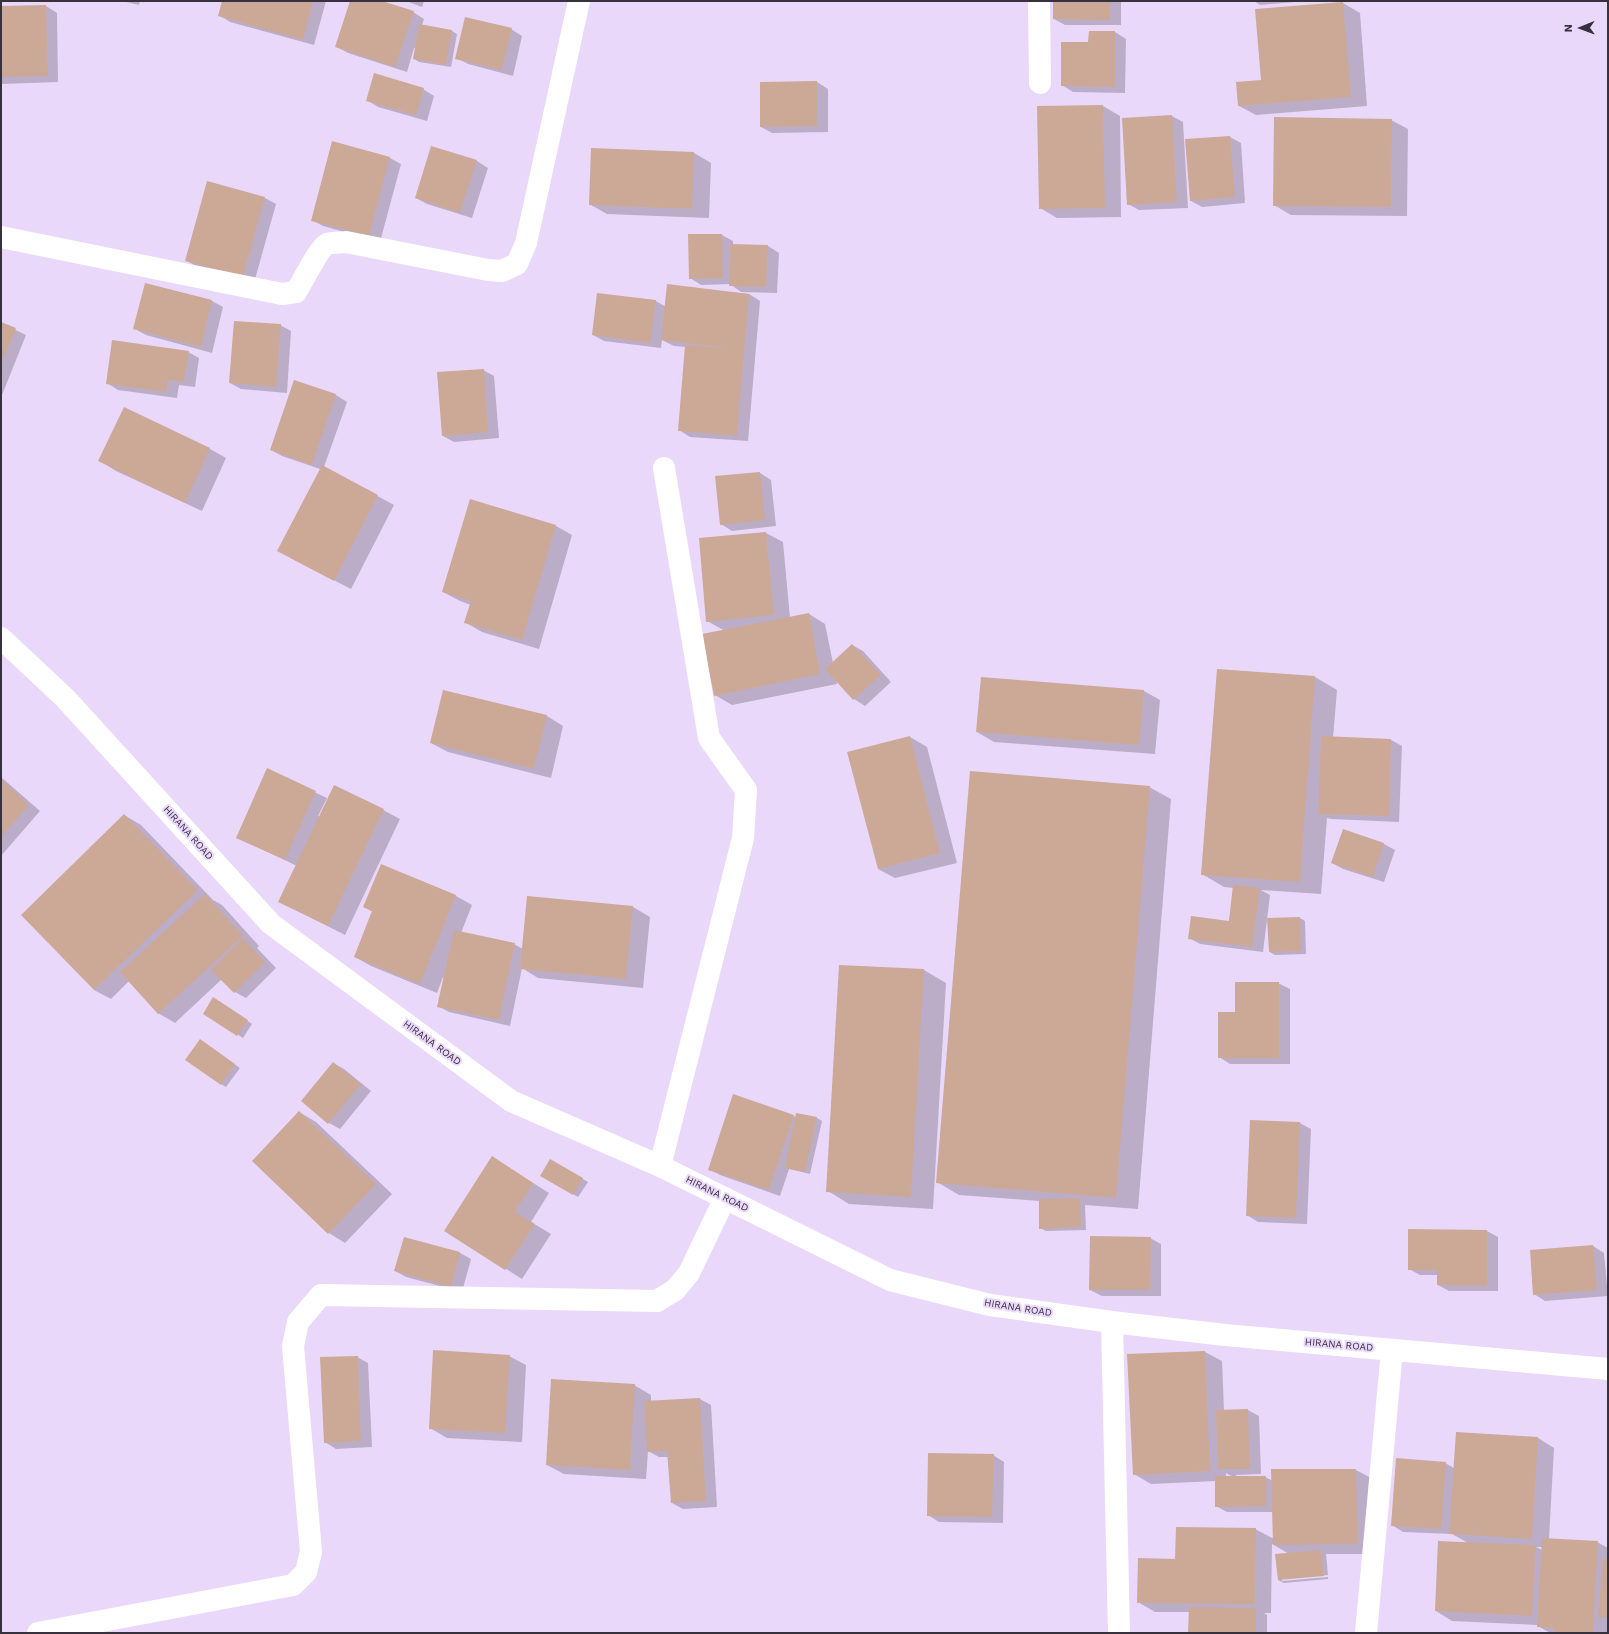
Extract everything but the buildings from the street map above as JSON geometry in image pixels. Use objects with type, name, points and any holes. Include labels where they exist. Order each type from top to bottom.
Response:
[{"type":"street","points":[[1,237],[282,294],[296,292],[307,276],[318,251],[327,244],[346,242],[488,270],[502,271],[517,264],[526,242],[579,1]]},
{"type":"street","points":[[1039,1],[1040,83]]},
{"type":"street","points":[[660,1166],[743,838],[746,790],[709,738],[664,468]]},
{"type":"street","name":"HIRANA ROAD","points":[[1,638],[65,698],[271,924],[511,1101],[660,1166],[890,1280],[990,1305],[1112,1322],[1225,1335],[1608,1369]]},
{"type":"street","points":[[38,1633],[293,1585],[306,1572],[311,1552],[293,1346],[298,1322],[321,1295],[656,1301],[675,1290],[689,1273],[726,1198]]},
{"type":"street","points":[[1112,1322],[1119,1633]]},
{"type":"street","points":[[1366,1633],[1392,1350]]}]
